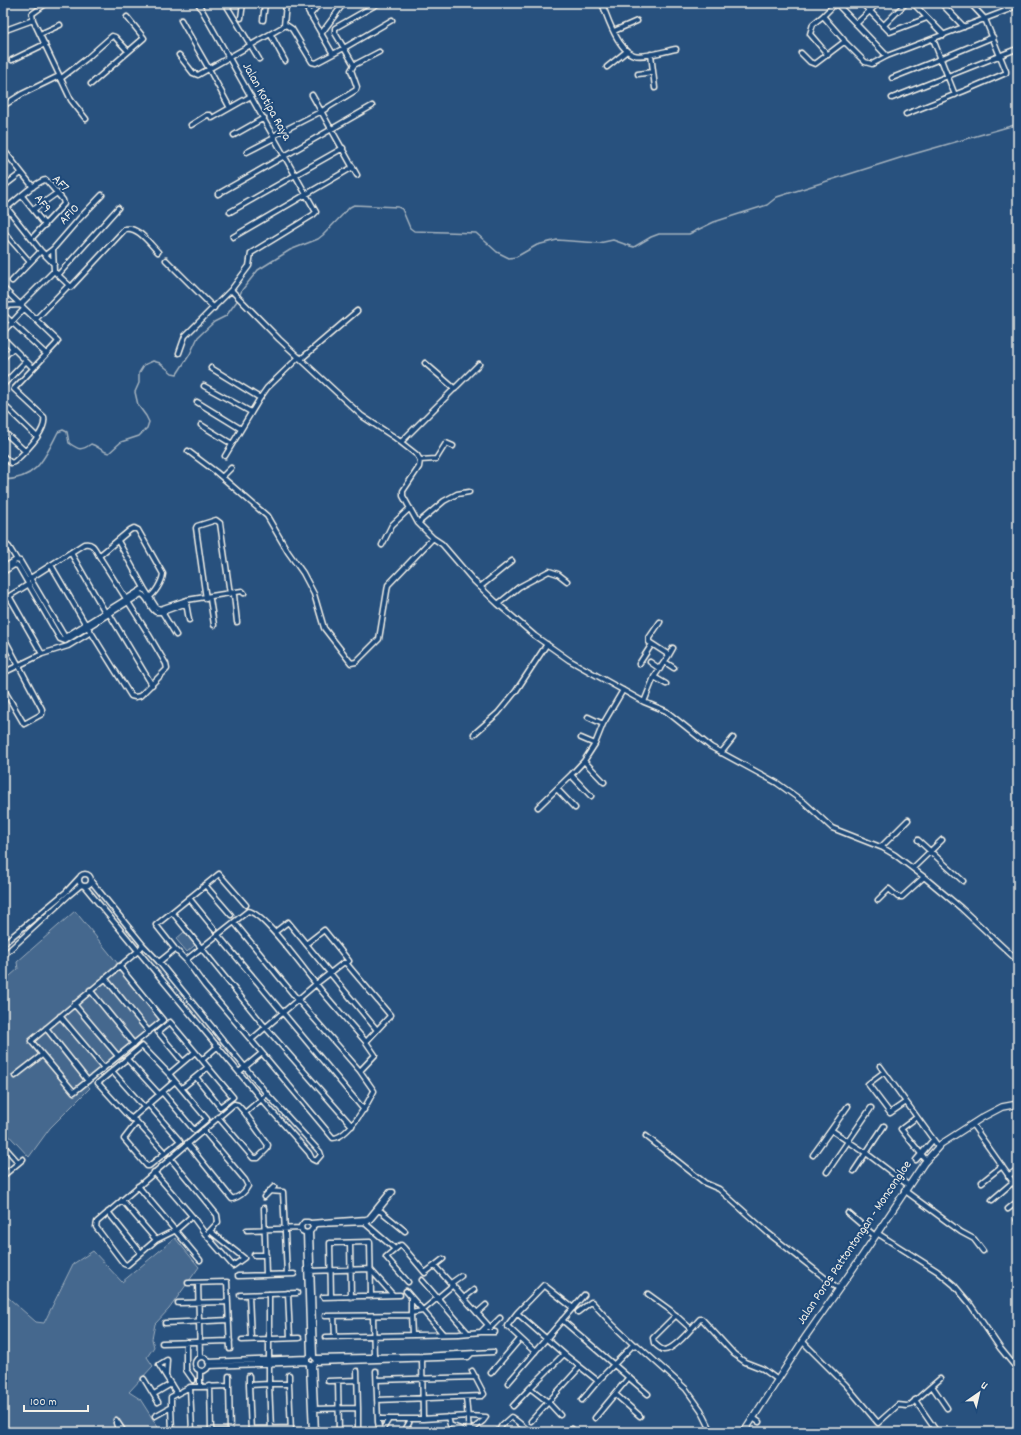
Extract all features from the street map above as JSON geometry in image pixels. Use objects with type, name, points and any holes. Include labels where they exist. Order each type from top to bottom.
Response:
[{"type":"street","points":[[47,3],[32,14],[33,20],[71,100],[86,119]]},
{"type":"street","name":"Jalan Kotipa Raya","points":[[198,3],[316,210],[316,213],[313,215],[252,252],[250,254],[250,266],[231,290]]},
{"type":"street","points":[[225,3],[259,59]]},
{"type":"street","points":[[240,18],[243,3]]},
{"type":"street","points":[[263,20],[266,3]]},
{"type":"street","points":[[285,26],[286,3]]},
{"type":"street","points":[[306,3],[310,15],[333,54]]},
{"type":"street","points":[[310,15],[320,3]]},
{"type":"street","points":[[321,34],[344,3]]},
{"type":"street","points":[[354,65],[336,33],[335,28],[379,3]]},
{"type":"street","points":[[602,3],[614,31],[627,51],[634,55],[651,54],[676,49]]},
{"type":"street","points":[[828,55],[810,34],[812,24],[823,16],[836,3],[887,56]]},
{"type":"street","points":[[862,3],[883,26],[891,32],[927,18]]},
{"type":"street","points":[[856,24],[878,3]]},
{"type":"street","points":[[883,26],[906,3]]},
{"type":"street","points":[[913,3],[944,35]]},
{"type":"street","points":[[941,3],[964,27]]},
{"type":"street","points":[[906,114],[1003,75],[1006,71],[985,19],[970,3]]},
{"type":"street","points":[[1001,3],[1008,10]]},
{"type":"street","points":[[823,16],[844,41],[868,64],[876,63],[887,56],[1008,10],[1018,4]]},
{"type":"street","points":[[90,84],[144,38],[126,17]]},
{"type":"street","points":[[3,31],[33,20]]},
{"type":"street","points":[[181,20],[230,108]]},
{"type":"street","points":[[180,55],[193,73],[198,75],[285,26],[290,26],[312,62],[316,63],[392,20]]},
{"type":"street","points":[[614,31],[637,21]]},
{"type":"street","points":[[40,34],[60,25]]},
{"type":"street","points":[[271,35],[285,61]]},
{"type":"street","points":[[3,106],[22,94],[60,77],[86,59],[112,36],[115,37],[128,51]]},
{"type":"street","points":[[892,78],[993,37]]},
{"type":"street","points":[[933,39],[955,95]]},
{"type":"street","points":[[801,53],[810,62],[815,64],[844,41]]},
{"type":"street","points":[[12,60],[45,44]]},
{"type":"street","points":[[892,98],[1014,50]]},
{"type":"street","points":[[607,67],[627,51]]},
{"type":"street","points":[[247,152],[322,111],[356,90],[357,87],[351,70],[354,65],[379,52]]},
{"type":"street","points":[[651,54],[655,88]]},
{"type":"street","points":[[638,74],[653,72]]},
{"type":"street","points":[[312,95],[357,175]]},
{"type":"street","points":[[191,125],[207,115],[210,115],[212,118],[251,96]]},
{"type":"street","points":[[218,194],[372,106]]},
{"type":"street","points":[[234,135],[264,118]]},
{"type":"street","points":[[230,212],[343,148]]},
{"type":"street","points":[[4,150],[33,187]]},
{"type":"street","points":[[233,238],[353,167]]},
{"type":"street","points":[[3,187],[21,173]]},
{"type":"street","points":[[3,179],[7,184]]},
{"type":"street","name":"AF7","points":[[3,211],[44,180],[63,200],[64,204],[45,225]]},
{"type":"street","points":[[33,210],[57,193]]},
{"type":"street","name":"AF10","points":[[45,254],[53,249],[102,195]]},
{"type":"street","name":"AF9","points":[[22,196],[45,225]]},
{"type":"street","points":[[7,208],[41,251],[54,264]]},
{"type":"street","points":[[58,275],[118,208]]},
{"type":"street","points":[[32,238],[45,225]]},
{"type":"street","points":[[36,319],[125,229],[130,228],[136,230],[158,252]]},
{"type":"street","points":[[3,231],[30,262]]},
{"type":"street","points":[[53,249],[54,271],[69,286]]},
{"type":"street","points":[[12,281],[41,251]]},
{"type":"street","points":[[166,260],[214,308]]},
{"type":"street","points":[[3,306],[20,305],[54,271]]},
{"type":"street","points":[[3,288],[58,341],[14,389]]},
{"type":"street","points":[[179,353],[185,336],[231,290],[279,339],[362,416],[401,442],[417,455],[420,460],[419,467],[403,493],[404,499],[418,523],[439,542],[480,587],[517,621],[569,660],[644,702],[666,711],[711,747],[777,783],[805,803],[832,828],[881,847],[894,855],[924,877],[1018,961]]},
{"type":"street","points":[[3,332],[24,309]]},
{"type":"street","points":[[225,456],[251,412],[271,384],[357,311]]},
{"type":"street","points":[[3,314],[46,354]]},
{"type":"street","points":[[3,338],[33,368]]},
{"type":"street","points":[[3,358],[13,348]]},
{"type":"street","points":[[3,456],[12,463],[37,437],[44,422],[44,417],[14,389],[5,384],[26,361]]},
{"type":"street","points":[[426,363],[454,388]]},
{"type":"street","points":[[401,442],[479,364]]},
{"type":"street","points":[[211,368],[260,398]]},
{"type":"street","points":[[204,386],[251,412]]},
{"type":"street","points":[[197,402],[241,429]]},
{"type":"street","points":[[3,404],[37,437]]},
{"type":"street","points":[[201,425],[232,444]]},
{"type":"street","points":[[3,430],[25,451]]},
{"type":"street","points":[[420,460],[436,459],[446,443],[453,446]]},
{"type":"street","points":[[188,451],[222,477],[267,516],[311,588],[324,628],[351,663],[356,662],[379,639],[388,585],[433,538]]},
{"type":"street","points":[[222,477],[231,468]]},
{"type":"street","points":[[418,523],[444,501],[456,494],[469,492]]},
{"type":"street","points":[[382,545],[392,525],[410,508]]},
{"type":"street","points":[[214,625],[207,598],[196,527],[216,520],[220,523],[231,595],[238,622]]},
{"type":"street","points":[[99,556],[133,528],[138,530],[163,574],[160,584],[148,598]]},
{"type":"street","points":[[118,541],[144,588],[153,611],[162,612],[186,603],[207,598]]},
{"type":"street","points":[[3,542],[9,547],[17,560],[20,561],[38,602],[60,639],[63,639]]},
{"type":"street","points":[[3,600],[51,565],[84,544],[93,545],[168,667],[152,685],[138,697],[131,696],[51,565]]},
{"type":"street","points":[[71,553],[105,612],[110,615],[152,685]]},
{"type":"street","points":[[3,568],[17,560]]},
{"type":"street","points":[[480,587],[512,561]]},
{"type":"street","points":[[3,572],[16,565],[29,581]]},
{"type":"street","points":[[498,604],[519,588],[549,571],[558,574],[567,581]]},
{"type":"street","points":[[143,594],[144,588]]},
{"type":"street","points":[[56,649],[63,639],[110,615],[144,588]]},
{"type":"street","points":[[143,594],[160,609],[187,600],[231,595]]},
{"type":"street","points":[[87,626],[105,612],[143,594]]},
{"type":"street","points":[[9,596],[42,654]]},
{"type":"street","points":[[186,603],[189,620]]},
{"type":"street","points":[[162,612],[176,635]]},
{"type":"street","points":[[660,622],[649,639],[649,642],[669,655]]},
{"type":"street","points":[[3,673],[42,654],[68,646],[91,632]]},
{"type":"street","points":[[3,636],[42,709],[42,714],[26,723],[23,723],[3,688]]},
{"type":"street","points":[[474,734],[498,713],[516,691],[547,644]]},
{"type":"street","points":[[639,664],[652,644]]},
{"type":"street","points":[[644,702],[654,677],[673,648]]},
{"type":"street","points":[[650,662],[660,669]]},
{"type":"street","points":[[665,662],[674,668]]},
{"type":"street","points":[[654,677],[666,684]]},
{"type":"street","points":[[538,807],[584,761],[595,744],[622,690]]},
{"type":"street","points":[[588,717],[604,724]]},
{"type":"street","points":[[581,738],[595,744]]},
{"type":"street","points":[[721,753],[733,738]]},
{"type":"street","points":[[584,761],[604,782]]},
{"type":"street","points":[[571,775],[591,796]]},
{"type":"street","points":[[557,788],[575,808]]},
{"type":"street","points":[[881,847],[908,820]]},
{"type":"street","points":[[918,840],[962,881]]},
{"type":"street","points":[[913,868],[942,840]]},
{"type":"street","points":[[3,944],[83,874],[87,874],[91,881],[267,1094],[320,1152],[321,1155],[318,1160],[316,1161],[312,1159],[261,1099],[156,971],[79,882],[79,878]]},
{"type":"street","points":[[234,922],[298,1000],[360,1071],[374,1090],[364,1110],[352,1126],[337,1137],[333,1138],[205,986],[186,960],[156,925],[220,874],[246,905]]},
{"type":"street","points":[[878,900],[889,889],[898,897],[902,897],[924,877]]},
{"type":"street","points":[[3,956],[69,895],[83,886],[89,885],[91,881]]},
{"type":"street","points":[[205,885],[231,915]]},
{"type":"street","points":[[189,898],[215,930]]},
{"type":"street","points":[[186,960],[246,912],[250,911],[254,913],[275,932],[316,984],[366,1042],[375,1055],[360,1071]]},
{"type":"street","points":[[172,912],[266,1028],[352,1126]]},
{"type":"street","points":[[275,932],[288,922],[377,1030]]},
{"type":"street","points":[[306,944],[324,930],[349,961],[346,963]]},
{"type":"street","points":[[218,935],[364,1110]]},
{"type":"street","points":[[119,966],[163,1020],[74,1092],[31,1041],[90,990],[119,966],[138,951],[144,945]]},
{"type":"street","points":[[156,971],[160,964],[175,949]]},
{"type":"street","points":[[252,1040],[340,964],[346,963]]},
{"type":"street","points":[[346,963],[390,1014],[390,1017],[366,1042]]},
{"type":"street","points":[[105,978],[149,1032]]},
{"type":"street","points":[[90,990],[134,1044]]},
{"type":"street","points":[[74,1004],[118,1056]]},
{"type":"street","points":[[60,1016],[104,1068]]},
{"type":"street","points":[[183,1062],[158,1032],[170,1022],[233,1097],[220,1107],[196,1077]]},
{"type":"street","points":[[46,1028],[88,1080]]},
{"type":"street","points":[[127,1059],[194,1130],[207,1119],[182,1088],[142,1046],[98,1083],[131,1119],[137,1122],[165,1153]]},
{"type":"street","points":[[202,1060],[218,1046]]},
{"type":"street","points":[[169,1074],[195,1052]]},
{"type":"street","points":[[239,1072],[262,1053]]},
{"type":"street","points":[[15,1076],[42,1055]]},
{"type":"street","points":[[880,1066],[938,1146]]},
{"type":"street","points":[[182,1088],[208,1067]]},
{"type":"street","points":[[112,1071],[144,1107]]},
{"type":"street","points":[[884,1072],[868,1084],[890,1112],[906,1102]]},
{"type":"street","points":[[131,1119],[175,1081]]},
{"type":"street","points":[[245,1113],[267,1094]]},
{"type":"street","points":[[137,1122],[124,1139],[147,1166],[149,1166],[180,1141],[148,1104]]},
{"type":"street","points":[[192,1216],[176,1230],[156,1240],[127,1265],[124,1264],[96,1228],[96,1223],[108,1212],[170,1158],[218,1117],[234,1104],[238,1105],[245,1113],[268,1145],[267,1149],[258,1158],[254,1158],[218,1117]]},
{"type":"street","name":"Jalan Poros Pattontongan - Moncongloe","points":[[744,1432],[802,1341],[926,1160],[938,1146],[972,1124],[997,1109],[1018,1104]]},
{"type":"street","points":[[814,1155],[848,1106]]},
{"type":"street","points":[[827,1172],[871,1108]]},
{"type":"street","points":[[917,1117],[900,1130],[926,1160]]},
{"type":"street","points":[[972,1124],[1018,1189]]},
{"type":"street","points":[[854,1171],[884,1126]]},
{"type":"street","points":[[187,1144],[232,1199],[236,1198],[246,1190],[248,1186],[245,1180],[203,1130]]},
{"type":"street","points":[[831,1130],[866,1152],[908,1185]]},
{"type":"street","points":[[646,1136],[705,1183],[719,1189],[768,1233],[839,1289]]},
{"type":"street","points":[[916,1160],[933,1140]]},
{"type":"street","points":[[3,1145],[18,1162]]},
{"type":"street","points":[[170,1158],[217,1215],[218,1222],[206,1235]]},
{"type":"street","points":[[4,1175],[23,1159]]},
{"type":"street","points":[[982,1182],[1002,1166]]},
{"type":"street","points":[[1008,1176],[1018,1169]]},
{"type":"street","points":[[154,1172],[233,1266],[244,1258],[210,1231]]},
{"type":"street","points":[[992,1200],[1013,1182]]},
{"type":"street","points":[[138,1186],[200,1260]]},
{"type":"street","points":[[264,1197],[274,1187]]},
{"type":"street","points":[[904,1190],[961,1232],[974,1239],[984,1251]]},
{"type":"street","points":[[269,1191],[283,1192],[287,1274]]},
{"type":"street","points":[[122,1200],[156,1240]]},
{"type":"street","points":[[1008,1209],[1018,1201]]},
{"type":"street","points":[[264,1208],[266,1274]]},
{"type":"street","points":[[301,1228],[304,1222],[312,1224],[366,1220],[377,1209],[405,1231]]},
{"type":"street","points":[[108,1212],[141,1253]]},
{"type":"street","points":[[848,1213],[876,1234],[937,1271],[954,1285],[970,1304],[1000,1348],[1018,1370]]},
{"type":"street","points":[[366,1220],[367,1225],[395,1249]]},
{"type":"street","points":[[312,1224],[308,1233],[313,1409],[312,1432]]},
{"type":"street","points":[[247,1230],[301,1228],[308,1233]]},
{"type":"street","points":[[332,1297],[330,1244],[370,1242],[371,1296]]},
{"type":"street","points":[[350,1243],[351,1297]]},
{"type":"street","points":[[408,1282],[386,1257],[395,1249],[401,1246],[425,1273],[443,1259]]},
{"type":"street","points":[[254,1255],[266,1255]]},
{"type":"street","points":[[326,1337],[494,1332],[435,1266]]},
{"type":"street","points":[[309,1271],[370,1269]]},
{"type":"street","points":[[370,1269],[393,1295]]},
{"type":"street","points":[[238,1276],[294,1274]]},
{"type":"street","points":[[325,1316],[411,1314],[422,1310],[438,1298],[461,1276]]},
{"type":"street","points":[[422,1280],[468,1333]]},
{"type":"street","points":[[188,1283],[227,1282],[230,1348]]},
{"type":"street","points":[[198,1283],[200,1357]]},
{"type":"street","points":[[535,1352],[507,1326],[517,1313],[544,1285],[573,1308]]},
{"type":"street","points":[[464,1298],[474,1290]]},
{"type":"street","points":[[406,1291],[443,1334]]},
{"type":"street","points":[[288,1293],[290,1338]]},
{"type":"street","points":[[240,1295],[298,1293]]},
{"type":"street","points":[[249,1294],[251,1339]]},
{"type":"street","points":[[269,1294],[269,1384],[271,1429]]},
{"type":"street","points":[[648,1294],[676,1315],[691,1329]]},
{"type":"street","points":[[323,1297],[400,1295]]},
{"type":"street","points":[[508,1383],[584,1295]]},
{"type":"street","points":[[411,1298],[412,1334]]},
{"type":"street","points":[[178,1303],[228,1302]]},
{"type":"street","points":[[578,1312],[592,1302],[634,1345],[639,1346],[686,1389],[701,1410],[712,1432]]},
{"type":"street","points":[[477,1313],[486,1305]]},
{"type":"street","points":[[517,1313],[598,1381]]},
{"type":"street","points":[[676,1315],[653,1338],[654,1343],[657,1346],[664,1350],[671,1348],[700,1319],[702,1319],[731,1352],[742,1360],[763,1369],[778,1380]]},
{"type":"street","points":[[334,1316],[335,1337]]},
{"type":"street","points":[[373,1316],[374,1358]]},
{"type":"street","points":[[481,1332],[500,1318]]},
{"type":"street","points":[[165,1323],[229,1320]]},
{"type":"street","points":[[562,1320],[648,1394]]},
{"type":"street","points":[[242,1340],[298,1338]]},
{"type":"street","points":[[491,1373],[520,1339]]},
{"type":"street","points":[[162,1343],[230,1340]]},
{"type":"street","points":[[802,1341],[846,1385],[878,1422],[898,1405],[907,1406],[940,1379]]},
{"type":"street","points":[[186,1342],[186,1370],[193,1380]]},
{"type":"street","points":[[582,1400],[614,1364],[634,1345]]},
{"type":"street","points":[[209,1364],[374,1358],[468,1357],[471,1354],[493,1352]]},
{"type":"street","points":[[513,1406],[564,1354]]},
{"type":"street","points":[[200,1357],[206,1359],[209,1364]]},
{"type":"street","points":[[200,1357],[197,1358],[194,1364],[200,1372],[200,1387]]},
{"type":"street","points":[[422,1358],[423,1419]]},
{"type":"street","points":[[200,1372],[206,1371],[209,1364]]},
{"type":"street","points":[[530,1421],[580,1367]]},
{"type":"street","points":[[357,1371],[358,1432]]},
{"type":"street","points":[[376,1371],[380,1432]]},
{"type":"street","points":[[377,1400],[482,1396],[484,1395],[472,1371]]},
{"type":"street","points":[[249,1376],[251,1431],[271,1429],[290,1430],[289,1375]]},
{"type":"street","points":[[166,1376],[177,1394]]},
{"type":"street","points":[[185,1432],[230,1431],[229,1376]]},
{"type":"street","points":[[594,1418],[629,1377]]},
{"type":"street","points":[[377,1380],[476,1378]]},
{"type":"street","points":[[144,1379],[158,1402]]},
{"type":"street","points":[[328,1381],[357,1380]]},
{"type":"street","points":[[338,1381],[339,1432]]},
{"type":"street","points":[[154,1394],[171,1384]]},
{"type":"street","points":[[249,1385],[289,1384]]},
{"type":"street","points":[[210,1386],[211,1431]]},
{"type":"street","points":[[172,1432],[171,1397],[190,1387],[229,1386]]},
{"type":"street","points":[[932,1386],[948,1408]]},
{"type":"street","points":[[190,1387],[192,1432]]},
{"type":"street","points":[[530,1388],[548,1402],[560,1415]]},
{"type":"street","points":[[615,1394],[640,1416]]},
{"type":"street","points":[[466,1397],[469,1432]]},
{"type":"street","points":[[915,1400],[937,1432]]},
{"type":"street","points":[[155,1416],[171,1407]]},
{"type":"street","points":[[313,1409],[358,1408]]},
{"type":"street","points":[[313,1409],[316,1432]]},
{"type":"street","points":[[162,1413],[171,1413]]},
{"type":"street","points":[[378,1419],[423,1419],[468,1416],[486,1417],[469,1432]]},
{"type":"street","points":[[448,1417],[450,1425],[469,1432]]},
{"type":"street","points":[[498,1432],[502,1425],[511,1417],[520,1422],[524,1430],[531,1432]]},
{"type":"street","points":[[753,1418],[760,1422]]},
{"type":"street","points":[[380,1432],[389,1419]]},
{"type":"street","points":[[119,1432],[116,1420],[124,1432]]},
{"type":"street","points":[[404,1432],[409,1423]]},
{"type":"shaded area","points":[[75,911],[162,1018],[84,1081],[90,1088],[50,1128],[29,1157],[3,1129],[3,982],[18,969],[17,962]]},
{"type":"shaded area","points":[[184,932],[195,945],[187,952],[176,939]]},
{"type":"shaded area","points":[[175,1238],[199,1267],[169,1309],[155,1324],[152,1339],[154,1347],[147,1357],[153,1366],[129,1392],[140,1399],[161,1432],[3,1432],[3,1293],[36,1322],[44,1323],[73,1264],[93,1251],[122,1282]]},
{"type":"waterway","points":[[3,480],[15,479],[32,471],[43,459],[58,432],[63,430],[67,432],[69,443],[75,447],[82,449],[91,444],[109,453],[121,442],[139,436],[147,428],[149,422],[138,405],[135,392],[139,383],[139,373],[144,365],[153,361],[160,363],[172,373],[177,374],[190,354],[198,337],[214,322],[226,316],[237,301],[242,290],[258,270],[290,250],[318,239],[350,207],[354,205],[398,207],[402,209],[410,228],[414,231],[476,233],[497,252],[509,258],[516,257],[537,245],[557,240],[599,243],[613,240],[634,247],[659,234],[689,234],[714,222],[767,205],[777,197],[903,157],[1018,124]]}]
